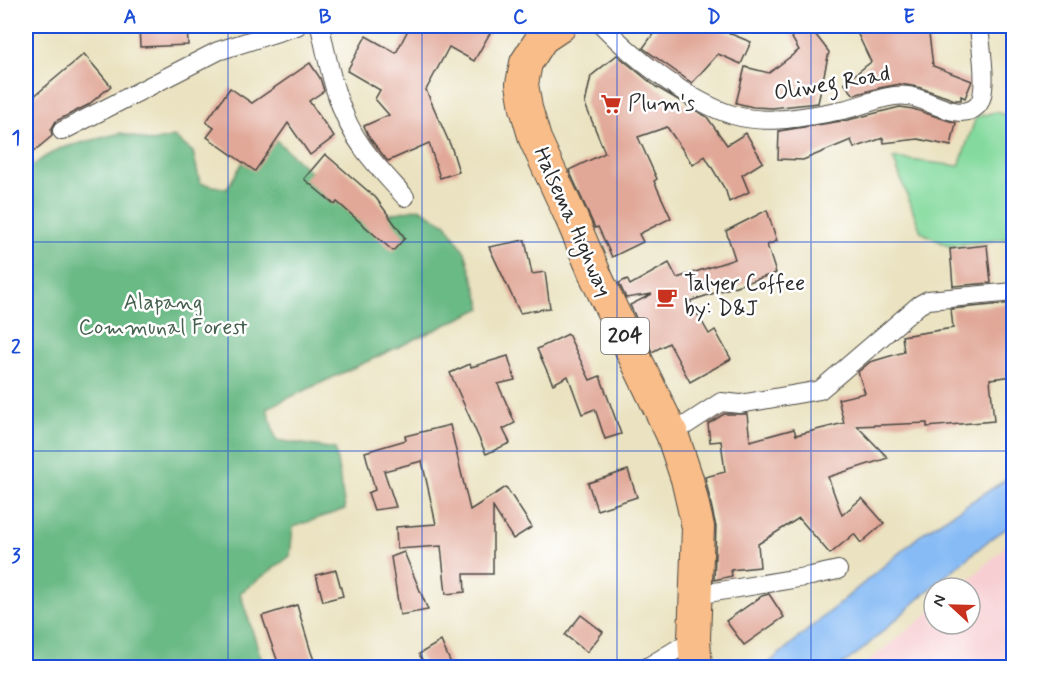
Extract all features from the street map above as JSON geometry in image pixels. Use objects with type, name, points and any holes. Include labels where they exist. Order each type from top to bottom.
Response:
[{"type":"highway","name":"Halsema Highway","points":[[560,26],[542,38],[526,63],[522,84],[526,108],[535,139],[598,281],[672,434],[687,479],[698,527],[695,653]]},
{"type":"street","points":[[62,131],[218,51],[297,26]]},
{"type":"street","points":[[320,26],[329,66],[350,126],[362,147],[405,197]]},
{"type":"street","name":"Oliweg Road","points":[[603,26],[675,86],[705,104],[734,116],[758,119],[786,119],[840,111],[894,96],[908,96],[957,112],[970,110],[977,106],[983,93],[979,26]]},
{"type":"street","points":[[672,434],[721,402],[740,404],[820,390],[919,305],[928,300],[1014,292]]},
{"type":"street","points":[[696,595],[838,570]]},
{"type":"street","points":[[646,668],[695,653]]},
{"type":"shaded area","points":[[1013,539],[1013,667],[861,667],[922,619],[922,636],[982,636],[982,576],[973,576]]},
{"type":"green space","points":[[995,112],[1013,117],[1013,238],[948,246],[921,232],[893,158],[959,166],[976,117]]},
{"type":"green space","name":"Alapang Communal Forest","points":[[121,133],[152,142],[174,137],[193,152],[200,183],[227,189],[244,160],[275,139],[325,186],[373,218],[419,208],[446,224],[465,252],[482,308],[267,408],[276,440],[335,449],[345,509],[293,527],[290,556],[240,593],[264,667],[26,668],[26,171],[61,148]]},
{"type":"water","points":[[1013,475],[1013,524],[988,541],[946,576],[922,576],[922,596],[862,650],[839,667],[764,667],[924,532]]},
{"type":"building","points":[[139,26],[187,26],[188,45],[140,47]]},
{"type":"building","points":[[410,26],[494,26],[474,61],[449,47],[426,90],[452,149],[459,172],[440,178],[429,143],[388,161],[386,159],[369,137],[364,126],[389,115],[375,99],[380,90],[347,71],[366,36],[396,53]]},
{"type":"building","points":[[659,26],[711,26],[751,42],[741,64],[718,54],[692,83],[643,48]]},
{"type":"building","points":[[785,26],[809,26],[829,52],[818,103],[772,108],[736,103],[745,67],[769,73],[799,50]]},
{"type":"building","points":[[854,26],[928,26],[933,66],[972,81],[965,98],[961,96],[961,100],[955,100],[918,87],[900,84],[854,95],[844,83],[871,62]]},
{"type":"building","points":[[84,54],[111,86],[88,105],[56,121],[51,130],[52,136],[26,158],[26,103]]},
{"type":"building","points":[[617,55],[656,87],[707,117],[727,145],[746,133],[763,162],[742,175],[749,192],[729,202],[726,191],[705,156],[693,165],[667,127],[638,137],[671,218],[639,234],[643,242],[612,257],[598,227],[595,228],[569,170],[605,153],[585,104],[591,76]]},
{"type":"building","points":[[310,63],[320,78],[324,91],[309,101],[334,137],[310,155],[288,123],[255,171],[207,137],[214,128],[206,122],[230,88],[252,103]]},
{"type":"building","points":[[900,107],[956,123],[951,146],[918,139],[884,143],[883,138],[854,148],[851,140],[803,160],[778,159],[779,131],[848,120]]},
{"type":"building","points":[[325,154],[376,198],[405,238],[393,251],[337,202],[335,205],[304,179]]},
{"type":"building","points":[[767,210],[777,241],[767,245],[776,273],[690,301],[709,334],[715,330],[731,359],[690,382],[669,343],[652,352],[630,305],[652,294],[626,298],[619,283],[627,279],[630,285],[669,263],[677,278],[735,259],[726,231]]},
{"type":"building","points":[[525,240],[532,274],[545,272],[550,308],[520,313],[489,247]]},
{"type":"building","points":[[987,245],[991,283],[953,286],[950,249]]},
{"type":"building","points":[[1014,303],[1014,376],[990,379],[994,421],[927,427],[927,423],[857,426],[888,458],[828,477],[842,515],[862,498],[884,523],[861,543],[854,534],[830,554],[799,518],[758,544],[760,567],[731,570],[732,576],[714,580],[716,527],[705,477],[725,472],[721,441],[710,442],[708,424],[724,414],[747,414],[750,441],[794,429],[796,435],[844,423],[838,399],[865,393],[858,372],[870,362],[904,352],[902,336],[953,328],[951,309]]},
{"type":"building","points":[[568,334],[590,380],[600,376],[621,434],[605,439],[595,409],[582,414],[568,376],[553,384],[537,349]]},
{"type":"building","points":[[508,356],[515,380],[498,384],[515,423],[503,429],[510,443],[486,454],[450,373],[470,364],[471,367]]},
{"type":"building","points":[[450,425],[470,510],[506,487],[532,527],[513,539],[493,507],[493,574],[464,574],[465,592],[446,594],[441,546],[397,549],[396,527],[436,524],[422,461],[384,471],[396,507],[374,510],[368,493],[375,490],[365,452],[406,440],[405,436]]},
{"type":"building","points":[[628,470],[637,497],[597,510],[588,483]]},
{"type":"building","points":[[404,552],[428,610],[400,615],[391,557]]},
{"type":"building","points":[[336,570],[343,596],[323,601],[316,575]]},
{"type":"building","points":[[769,594],[784,617],[744,645],[726,621],[762,596]]},
{"type":"building","points":[[297,605],[317,668],[280,668],[262,616]]},
{"type":"building","points":[[581,615],[603,632],[587,652],[565,635]]},
{"type":"building","points":[[441,641],[453,668],[427,668],[419,654]]},
{"type":"place","name":"Plum's","points":[[611,104]]},
{"type":"place","name":"Talyer Coffee by: D&J","points":[[667,297]]}]
